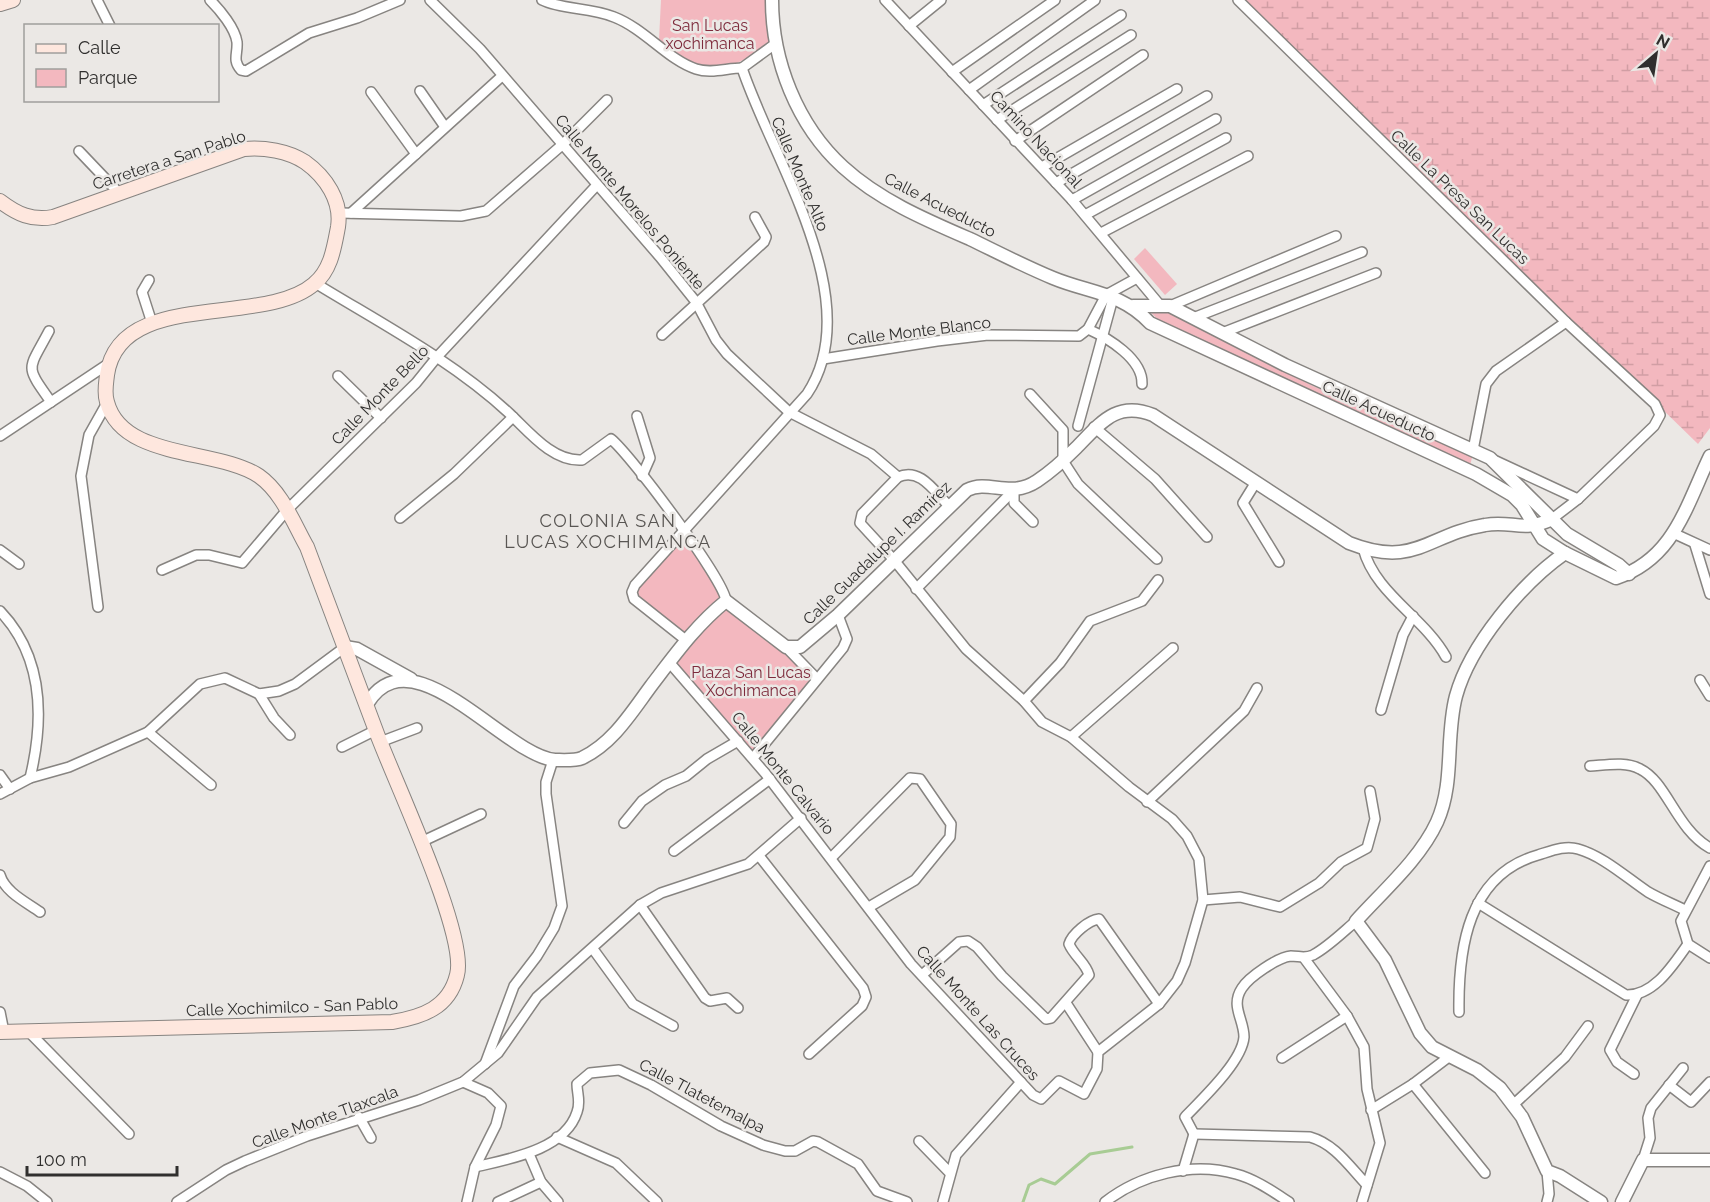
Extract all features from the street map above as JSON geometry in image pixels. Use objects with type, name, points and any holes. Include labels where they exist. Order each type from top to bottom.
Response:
[{"type":"main road","points":[[0,4],[13,0]]},
{"type":"main road","name":"Carretera a San Pablo","points":[[0,201],[25,216],[40,219],[53,217],[244,149],[262,147],[302,160],[313,168],[346,213]]},
{"type":"main road","points":[[346,213],[328,266],[315,283],[291,298],[152,323],[123,340],[108,364],[105,389],[107,403],[119,424],[134,437],[153,445],[209,456],[248,469],[262,478],[287,510],[307,547],[367,704]]},
{"type":"main road","name":"Calle Xochimilco - San Pablo","points":[[2,1032],[380,1022],[422,1017],[436,1007],[451,990],[459,964],[456,939],[367,704]]},
{"type":"street","points":[[97,0],[109,24]]},
{"type":"street","points":[[210,0],[233,31],[237,42],[234,58],[236,65],[246,71],[309,33],[357,18],[400,0]]},
{"type":"street","name":"Calle Monte Morelos Poniente","points":[[430,0],[465,33],[696,302],[722,347],[789,412],[871,454],[898,477]]},
{"type":"street","points":[[542,0],[552,4],[593,9],[616,18],[639,29],[665,51],[697,69],[710,72],[742,68],[775,45]]},
{"type":"street","name":"Calle Acueducto","points":[[772,0],[775,45],[783,74],[801,111],[820,142],[843,168],[884,197],[933,223],[1054,278],[1133,306],[1150,322],[1476,474],[1512,495],[1536,527]]},
{"type":"street","name":"Camino Nacional","points":[[885,0],[1015,141],[1042,167],[1101,233],[1137,278],[1164,305]]},
{"type":"street","points":[[909,26],[941,0]]},
{"type":"street","points":[[952,72],[1054,0]]},
{"type":"street","points":[[969,90],[1095,0]]},
{"type":"street","name":"Calle La Presa San Lucas","points":[[1238,0],[1566,322],[1655,404],[1660,415],[1654,426],[1578,499]]},
{"type":"street","points":[[983,105],[1121,15]]},
{"type":"street","points":[[997,120],[1131,35]]},
{"type":"street","points":[[1015,141],[1143,55]]},
{"type":"street","name":"Calle Monte Alto","points":[[684,530],[762,446],[817,379],[823,359],[826,323],[822,274],[814,244],[804,213],[756,107],[742,68]]},
{"type":"street","points":[[346,213],[416,154],[502,76]]},
{"type":"street","points":[[1042,167],[1177,89]]},
{"type":"street","points":[[420,91],[445,127]]},
{"type":"street","points":[[370,92],[416,154]]},
{"type":"street","points":[[1056,183],[1208,96]]},
{"type":"street","points":[[346,213],[475,215],[496,204],[562,145],[607,100]]},
{"type":"street","points":[[1072,200],[1216,119]]},
{"type":"street","points":[[1085,215],[1226,138]]},
{"type":"street","points":[[79,151],[119,193]]},
{"type":"street","points":[[1101,233],[1248,156]]},
{"type":"street","name":"Calle Monte Bello","points":[[162,570],[196,555],[209,555],[242,563],[287,510],[416,383],[437,357],[596,186]]},
{"type":"street","points":[[662,335],[764,242],[766,237],[755,217]]},
{"type":"street","points":[[1164,305],[1336,236]]},
{"type":"street","points":[[1193,318],[1362,252]]},
{"type":"street","points":[[1222,333],[1376,273]]},
{"type":"street","points":[[1137,278],[1110,296],[1088,329],[1103,336],[1137,365],[1143,375],[1143,384]]},
{"type":"street","points":[[149,280],[142,292],[152,323]]},
{"type":"street","points":[[315,283],[437,357],[485,391],[539,443],[576,460],[593,453],[611,439],[684,530],[719,582],[725,593],[726,601],[786,647],[817,679]]},
{"type":"street","points":[[1078,426],[1103,336],[1110,296]]},
{"type":"street","name":"Calle Acueducto","points":[[1133,306],[1164,305],[1321,382],[1578,499]]},
{"type":"street","points":[[1476,474],[1481,454],[1486,384],[1496,371],[1566,322]]},
{"type":"street","name":"Calle Monte Blanco","points":[[823,359],[937,340],[988,336],[1072,338],[1088,329]]},
{"type":"street","points":[[49,331],[30,367],[31,374],[51,402]]},
{"type":"street","points":[[0,436],[108,364]]},
{"type":"street","points":[[338,376],[381,418]]},
{"type":"street","points":[[1030,394],[1063,430],[1063,461],[1077,484],[1157,559]]},
{"type":"street","points":[[98,607],[81,476],[89,435],[107,403]]},
{"type":"street","points":[[916,589],[1014,490],[1029,486],[1063,461],[1094,427],[1113,414],[1144,412],[1348,543],[1363,548],[1393,553],[1409,551],[1476,526],[1493,523],[1536,527],[1552,519],[1578,499]]},
{"type":"street","points":[[637,416],[650,458],[642,476]]},
{"type":"street","points":[[400,518],[454,474],[513,417]]},
{"type":"street","points":[[1094,427],[1155,479],[1207,537]]},
{"type":"street","name":"Calle Acueducto","points":[[1481,454],[1567,534],[1619,565],[1629,574]]},
{"type":"street","points":[[1543,539],[1564,553],[1616,578],[1639,570],[1660,553],[1673,533],[1710,456]]},
{"type":"street","points":[[949,506],[917,474],[909,472],[898,477],[859,519],[966,649],[1024,701],[1042,722],[1071,737],[1180,827],[1199,859],[1203,900],[1185,963],[1177,981],[1159,1004],[1098,1052],[1066,1003]]},
{"type":"street","points":[[1256,482],[1243,504],[1279,562]]},
{"type":"street","name":"Calle Guadalupe I. Ramírez","points":[[786,647],[800,647],[838,615],[949,506],[974,486],[1014,490]]},
{"type":"street","points":[[1014,490],[1014,503],[1033,522]]},
{"type":"street","points":[[1536,527],[1543,539],[1546,567]]},
{"type":"street","points":[[684,530],[635,585],[632,592],[634,599],[687,641]]},
{"type":"street","points":[[1673,533],[1710,550]]},
{"type":"street","points":[[1695,545],[1710,594]]},
{"type":"street","points":[[1363,548],[1368,566],[1438,642],[1446,657]]},
{"type":"street","points":[[1582,561],[1590,549]]},
{"type":"street","points":[[0,550],[19,564]]},
{"type":"street","points":[[1183,1171],[1194,1134],[1185,1117],[1233,1063],[1242,1046],[1244,1035],[1236,1010],[1241,989],[1261,971],[1282,959],[1290,956],[1304,958],[1314,954],[1356,921],[1404,868],[1437,822],[1448,783],[1456,696],[1479,650],[1511,600],[1564,553]]},
{"type":"street","points":[[1024,701],[1060,663],[1090,621],[1142,601],[1158,580]]},
{"type":"street","points":[[259,694],[279,691],[295,684],[345,647],[357,649],[468,709],[538,754],[553,760],[580,759],[605,743],[618,731],[669,662],[709,614],[726,601]]},
{"type":"street","points":[[0,611],[27,653],[36,676],[39,700],[36,753],[30,778]]},
{"type":"street","points":[[753,758],[843,648],[847,639],[838,615]]},
{"type":"street","points":[[1381,710],[1403,635],[1413,616]]},
{"type":"street","points":[[1071,737],[1173,648]]},
{"type":"street","name":"Calle Monte Calvario","points":[[669,662],[753,758],[869,907]]},
{"type":"street","points":[[0,794],[30,778],[69,767],[148,732],[200,684],[225,678],[259,694],[274,718],[290,735]]},
{"type":"street","points":[[367,704],[373,694],[389,684],[415,680]]},
{"type":"street","points":[[1700,680],[1710,696]]},
{"type":"street","points":[[1147,802],[1244,711],[1257,688]]},
{"type":"street","points":[[342,747],[378,736],[417,728]]},
{"type":"street","points":[[148,732],[211,785]]},
{"type":"street","points":[[624,823],[642,801],[665,785],[686,776],[707,759],[738,741]]},
{"type":"street","points":[[485,1066],[514,986],[537,956],[554,928],[562,906],[546,794],[553,760]]},
{"type":"street","points":[[1590,766],[1624,764],[1641,769],[1651,778],[1686,829],[1710,848]]},
{"type":"street","points":[[0,775],[6,779],[10,789]]},
{"type":"street","points":[[832,857],[910,778],[920,779],[951,824],[950,837],[915,880],[869,907]]},
{"type":"street","points":[[674,851],[770,779]]},
{"type":"street","points":[[1203,900],[1249,898],[1271,907],[1280,907],[1319,883],[1341,862],[1367,848],[1373,834],[1375,819],[1370,791]]},
{"type":"street","points":[[421,842],[481,814]]},
{"type":"street","name":"Calle Monte Tlaxcala","points":[[177,1202],[226,1170],[359,1117],[419,1100],[463,1082],[498,1053],[537,997],[640,905],[661,893],[748,864],[760,857],[801,818]]},
{"type":"street","points":[[1459,1012],[1458,987],[1466,937],[1478,903],[1489,885],[1515,863],[1571,848],[1588,853],[1651,893],[1685,910]]},
{"type":"street","points":[[760,857],[863,988],[866,997],[862,1006],[809,1054]]},
{"type":"street","points":[[1710,866],[1685,910],[1682,921],[1688,944],[1710,958]]},
{"type":"street","points":[[0,875],[2,882],[12,893],[40,912]]},
{"type":"street","points":[[1478,903],[1610,986],[1626,995],[1637,995]]},
{"type":"street","points":[[640,905],[705,998],[710,1001],[727,998],[738,1008]]},
{"type":"street","name":"Calle Monte Las Cruces","points":[[869,907],[922,975],[1037,1098],[1041,1099],[1059,1081],[1084,1094],[1097,1069],[1098,1052]]},
{"type":"street","points":[[922,975],[952,947],[964,941],[977,947],[1002,976],[1046,1019],[1051,1018],[1089,975],[1088,969],[1072,951],[1069,944],[1071,939],[1092,920],[1099,919],[1159,1004]]},
{"type":"street","points":[[1356,921],[1385,960],[1420,1033],[1432,1047],[1489,1078],[1514,1105],[1522,1117],[1546,1171],[1549,1194],[1547,1202]]},
{"type":"street","points":[[1634,1074],[1617,1062],[1610,1050],[1637,995],[1663,976],[1688,944]]},
{"type":"street","points":[[593,949],[633,1004],[672,1026]]},
{"type":"street","points":[[1304,958],[1347,1016],[1364,1047],[1371,1110],[1380,1143],[1362,1202]]},
{"type":"street","points":[[0,1012],[2,1032]]},
{"type":"street","points":[[1282,1058],[1347,1016]]},
{"type":"street","points":[[1514,1105],[1565,1057],[1588,1026]]},
{"type":"street","points":[[29,1032],[129,1134]]},
{"type":"street","points":[[1371,1110],[1413,1084],[1450,1056]]},
{"type":"street","points":[[1622,1202],[1643,1160],[1650,1138],[1648,1118],[1651,1108],[1683,1068]]},
{"type":"street","name":"Calle Tlatetemalpa","points":[[475,1167],[529,1155],[557,1137],[571,1127],[578,1112],[580,1099],[577,1084],[583,1077],[590,1072],[619,1070],[651,1085],[721,1126],[763,1145],[795,1151],[813,1141],[818,1142],[858,1164],[877,1191],[907,1202]]},
{"type":"street","points":[[463,1082],[488,1093],[501,1106],[496,1125],[475,1167],[467,1202]]},
{"type":"street","points":[[942,1202],[956,1155],[964,1143],[1021,1082]]},
{"type":"street","points":[[1669,1085],[1691,1102],[1710,1082]]},
{"type":"street","points":[[1413,1084],[1485,1173]]},
{"type":"street","points":[[359,1117],[371,1138]]},
{"type":"street","points":[[1194,1134],[1281,1134],[1323,1140],[1367,1185]]},
{"type":"street","points":[[557,1137],[616,1163],[657,1202]]},
{"type":"street","points":[[919,1141],[950,1173]]},
{"type":"street","points":[[529,1155],[541,1182],[558,1202]]},
{"type":"street","points":[[1643,1160],[1710,1160]]},
{"type":"street","points":[[1104,1202],[1140,1180],[1183,1171],[1222,1171],[1237,1174],[1255,1181],[1288,1202]]},
{"type":"street","points":[[1546,1171],[1560,1176],[1601,1202]]},
{"type":"street","points":[[0,1173],[27,1186],[47,1202]]},
{"type":"street","points":[[498,1202],[541,1182]]},
{"type":"green space","name":"San Lucas xochimanca","points":[[661,0],[765,0],[769,44],[752,55],[725,67],[701,66],[659,40]]},
{"type":"green space","points":[[1242,0],[1710,0],[1710,428],[1698,444]]},
{"type":"green space","points":[[1145,248],[1177,284],[1165,295],[1134,259]]},
{"type":"green space","points":[[1148,310],[1169,312],[1313,386],[1473,454],[1469,469],[1164,325]]},
{"type":"green space","name":"Plaza San Lucas Xochimanca","points":[[684,530],[725,593],[817,679],[753,758],[669,662],[687,642],[634,599],[635,585]]},
{"type":"waterway","points":[[1023,1202],[1029,1185],[1041,1179],[1055,1184],[1090,1154],[1132,1147]]},
{"type":"district","name":"COLONIA SAN LUCAS XOCHIMANCA","points":[[608,530]]}]
